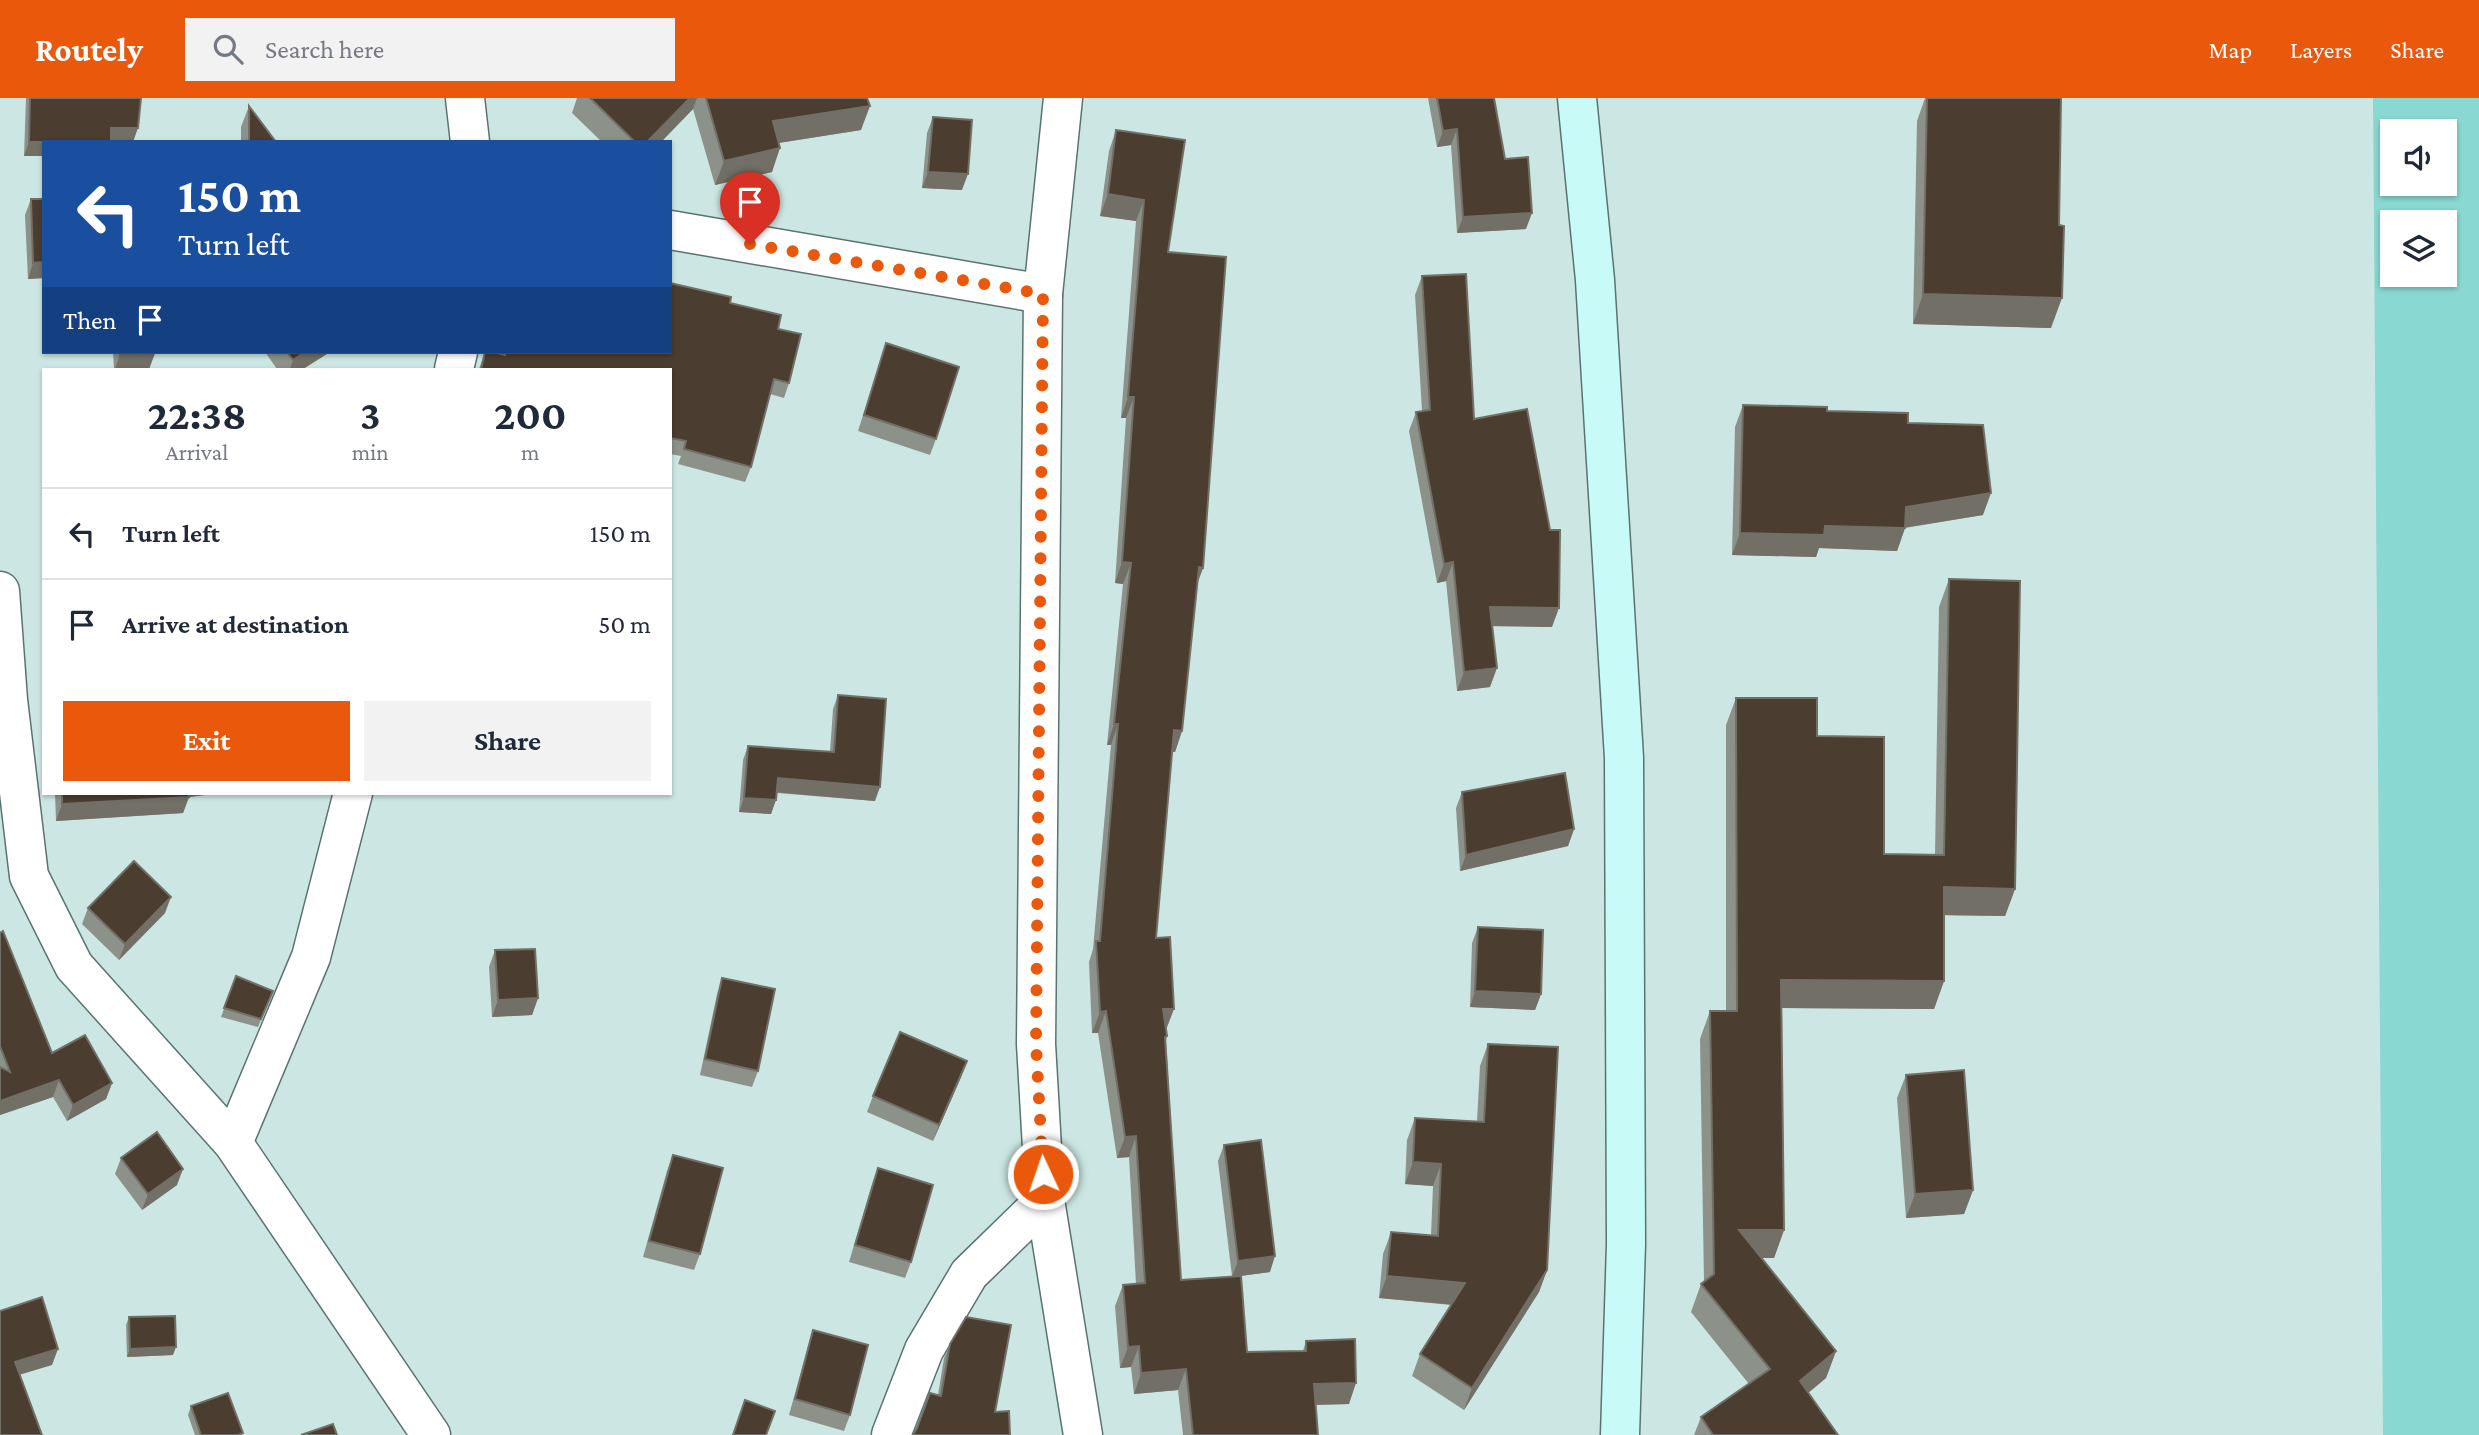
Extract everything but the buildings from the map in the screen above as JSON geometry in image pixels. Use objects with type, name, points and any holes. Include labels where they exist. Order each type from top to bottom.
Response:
[{"type":"street","points":[[465,98],[470,140]]},
{"type":"street","points":[[1063,98],[1043,294],[1036,1044],[1045,1200],[1083,1435]]},
{"type":"street","points":[[1577,98],[1595,280],[1624,758],[1626,1244],[1620,1435]]},
{"type":"street","points":[[672,230],[1043,294]]},
{"type":"street","points":[[0,591],[8,700],[29,876],[74,966],[233,1143],[431,1435]]},
{"type":"street","points":[[233,1143],[311,957],[352,795]]},
{"type":"street","points":[[891,1435],[924,1350],[969,1274],[1045,1200]]},
{"type":"water","points":[[2373,98],[2479,98],[2479,1435],[2383,1435]]},
{"type":"route","points":[[750,244],[1043,294],[1036,1044],[1043,1174]]}]
